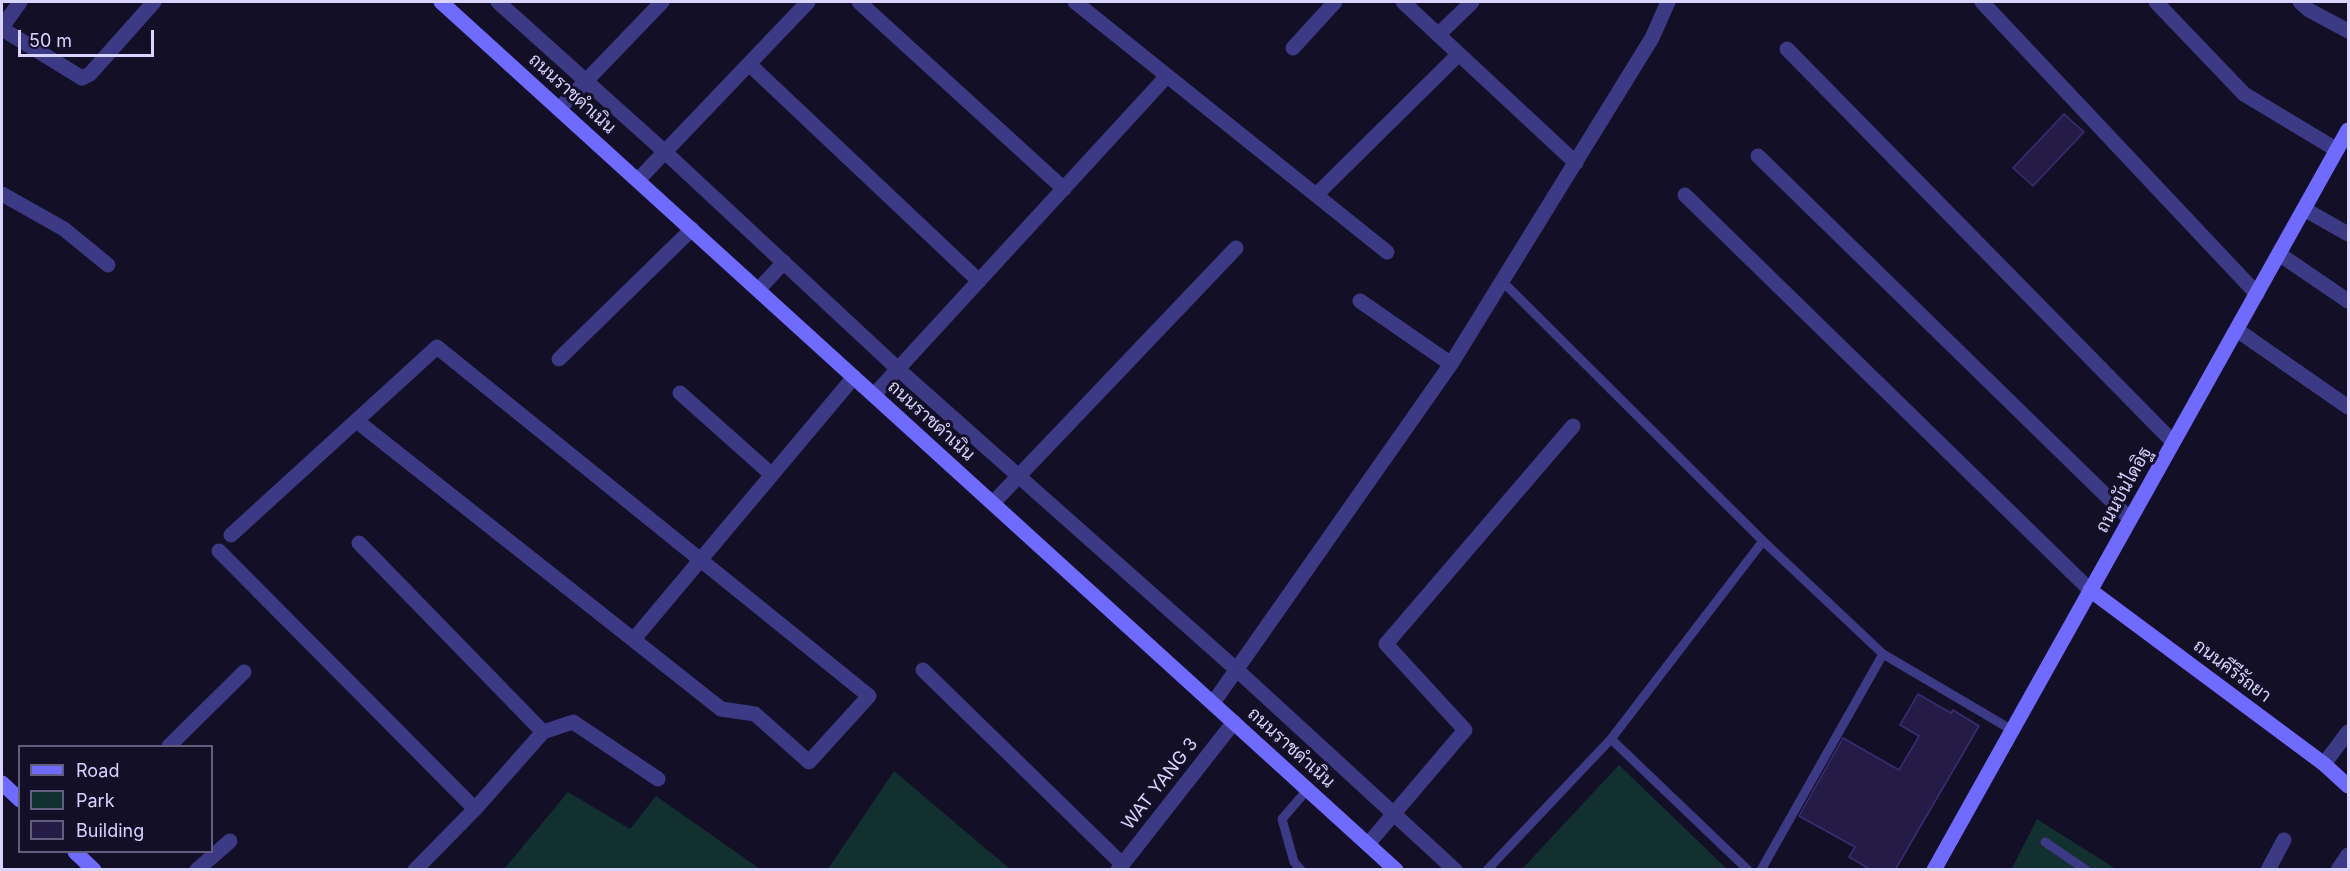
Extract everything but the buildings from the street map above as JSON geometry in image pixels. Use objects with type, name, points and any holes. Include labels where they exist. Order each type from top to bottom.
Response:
[{"type":"main road","name":"ถนนราชดำเนิน","points":[[441,2],[1396,870]]},
{"type":"main road","name":"ถนนบันไดอิฐ","points":[[1934,870],[2349,130]]},
{"type":"main road","name":"ถนนคีรีรัถยา","points":[[2090,590],[2324,764],[2349,786]]},
{"type":"main road","points":[[2,783],[18,798]]},
{"type":"main road","points":[[76,853],[94,870]]},
{"type":"street","points":[[20,2],[2,28],[82,78],[90,74],[154,2]]},
{"type":"street","points":[[498,2],[665,152],[898,369],[1237,670],[1455,870]]},
{"type":"street","points":[[559,109],[662,2]]},
{"type":"street","points":[[638,180],[808,2]]},
{"type":"street","points":[[859,2],[1064,189]]},
{"type":"street","points":[[1075,2],[1387,252]]},
{"type":"street","points":[[1293,48],[1335,2]]},
{"type":"street","points":[[1403,2],[1576,163]]},
{"type":"street","points":[[1438,35],[1472,2]]},
{"type":"street","points":[[1213,703],[1451,364],[1652,38],[1668,2]]},
{"type":"street","points":[[1982,2],[2256,294]]},
{"type":"street","points":[[2156,2],[2244,94],[2337,150]]},
{"type":"street","points":[[2300,2],[2309,10],[2349,31]]},
{"type":"street","points":[[1786,49],[2173,442]]},
{"type":"street","points":[[1316,195],[1459,54]]},
{"type":"street","points":[[749,64],[979,281]]},
{"type":"street","points":[[874,395],[1167,76]]},
{"type":"street","points":[[1758,156],[2130,519]]},
{"type":"street","points":[[2,194],[64,229],[108,265]]},
{"type":"street","points":[[1685,195],[2090,590]]},
{"type":"street","points":[[2304,209],[2349,234]]},
{"type":"street","points":[[559,359],[692,229]]},
{"type":"street","points":[[993,503],[1236,248]]},
{"type":"street","points":[[2279,254],[2349,301]]},
{"type":"street","points":[[758,290],[784,262]]},
{"type":"street","points":[[1360,301],[1451,364]]},
{"type":"street","points":[[2236,330],[2349,407]]},
{"type":"street","points":[[231,535],[358,422],[437,347],[868,696],[808,762],[755,714],[721,709],[358,422]]},
{"type":"street","points":[[633,639],[854,377]]},
{"type":"street","points":[[680,393],[771,474]]},
{"type":"street","points":[[1368,844],[1465,730],[1386,644],[1573,426]]},
{"type":"street","points":[[359,543],[543,732]]},
{"type":"street","points":[[219,551],[475,809]]},
{"type":"street","points":[[923,670],[1120,867]]},
{"type":"street","points":[[171,745],[244,672]]},
{"type":"street","points":[[415,870],[475,809],[543,732],[573,722],[658,779]]},
{"type":"street","name":"WAT YANG 3","points":[[1120,867],[1234,722]]},
{"type":"street","points":[[2324,764],[2349,732]]},
{"type":"street","points":[[2268,870],[2284,840]]},
{"type":"street","points":[[197,870],[230,841]]},
{"type":"street","points":[[2338,870],[2349,855]]},
{"type":"lane","points":[[1502,281],[1763,541],[1883,654],[2012,730]]},
{"type":"lane","points":[[1487,870],[1611,739],[1763,541]]},
{"type":"lane","points":[[1761,870],[1883,654]]},
{"type":"lane","points":[[1611,739],[1748,870]]},
{"type":"lane","points":[[1301,870],[1294,862],[1282,819],[1308,789]]},
{"type":"lane","points":[[2045,842],[2086,870]]},
{"type":"green space","points":[[1619,765],[1727,869],[1522,869]]},
{"type":"green space","points":[[894,771],[1010,869],[828,869]]},
{"type":"green space","points":[[568,792],[630,829],[656,796],[760,869],[504,869]]},
{"type":"green space","points":[[2037,819],[2116,869],[2011,870]]}]
